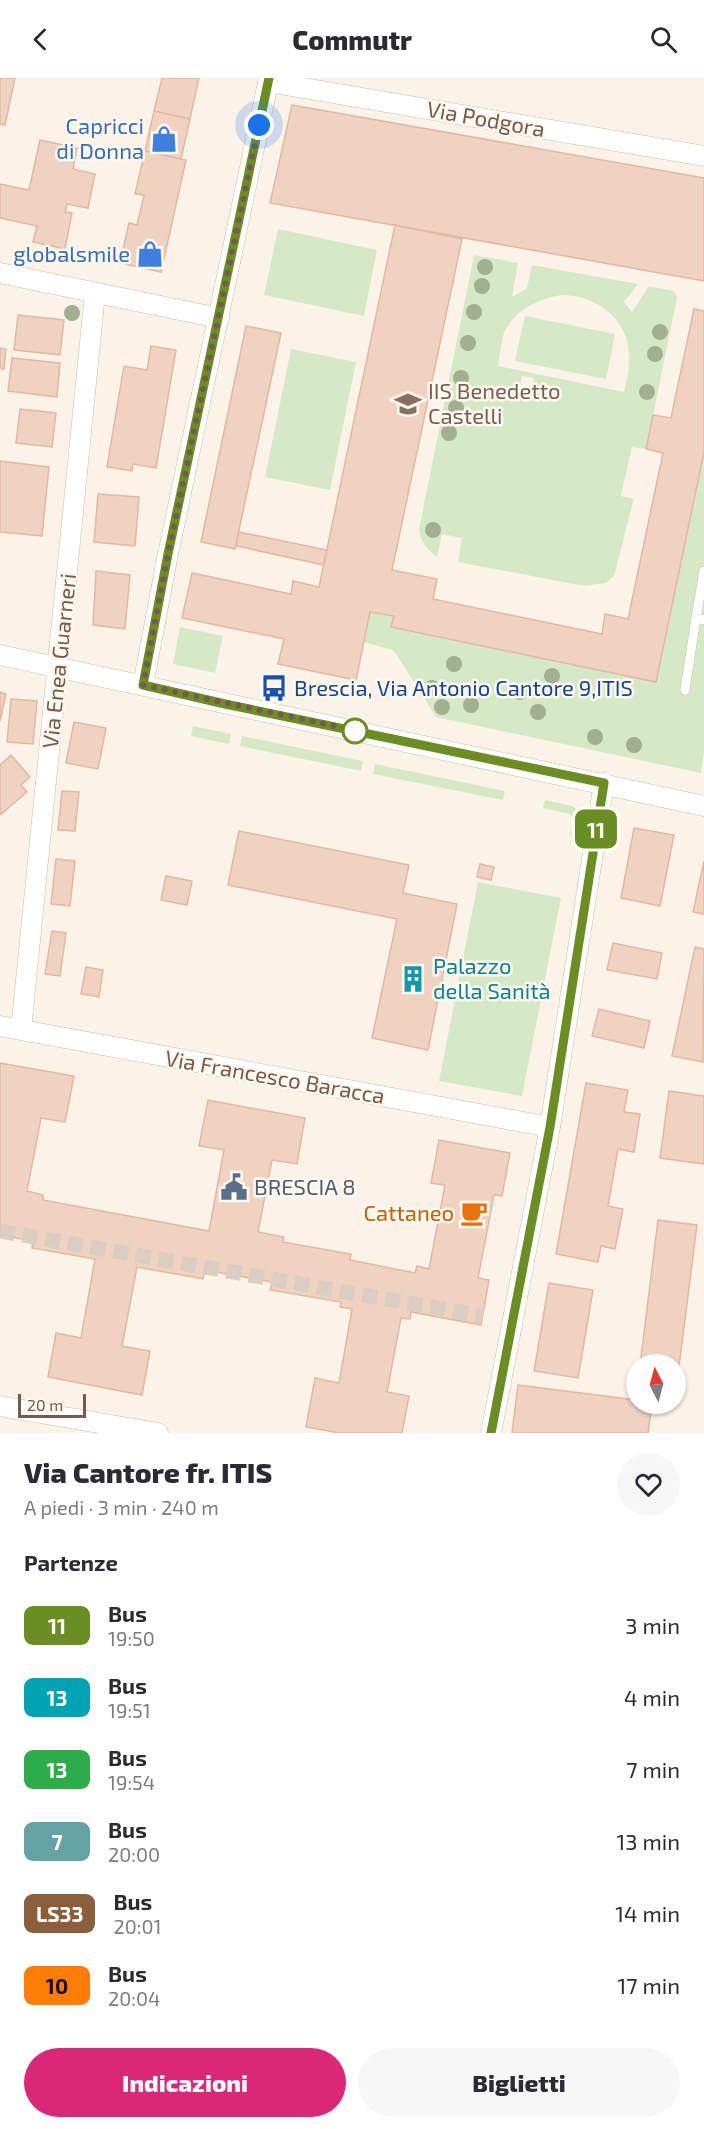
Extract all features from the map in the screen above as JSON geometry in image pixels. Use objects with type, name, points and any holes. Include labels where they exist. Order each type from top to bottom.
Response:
[{"type":"street","name":"Via Podgora","points":[[269,80],[704,156]]},
{"type":"street","points":[[143,685],[269,80]]},
{"type":"street","points":[[0,273],[219,318]]},
{"type":"street","name":"Via Enea Guarneri","points":[[21,1030],[95,293]]},
{"type":"street","points":[[0,655],[704,806]]},
{"type":"street","points":[[491,1433],[550,1127],[604,783]]},
{"type":"street","name":"Via Francesco Baracca","points":[[0,1026],[550,1127]]},
{"type":"street","points":[[0,1406],[158,1433]]},
{"type":"lane","points":[[685,690],[700,619],[704,570]]},
{"type":"green space","points":[[278,229],[377,250],[364,316],[264,295]]},
{"type":"green space","points":[[474,255],[518,263],[512,297],[527,288],[532,265],[638,284],[624,302],[632,312],[649,286],[674,291],[677,298],[646,449],[632,447],[621,496],[634,499],[614,576],[606,583],[584,586],[458,562],[462,538],[442,534],[437,557],[425,545],[419,529]],"holes":[[[563,295],[576,296],[598,305],[608,311],[623,330],[629,359],[624,392],[498,366],[504,333],[514,318],[537,302]],[[522,376],[534,378],[531,389],[520,387]]]},
{"type":"green space","points":[[525,316],[615,334],[606,379],[515,361]]},
{"type":"green space","points":[[291,349],[356,362],[330,490],[265,477]]},
{"type":"green space","points":[[704,452],[704,752],[701,773],[436,717],[396,654],[392,650],[364,642],[370,612],[394,616],[391,627],[655,682]]},
{"type":"green space","points":[[180,627],[223,636],[215,673],[173,664]]},
{"type":"green space","points":[[193,726],[231,734],[229,744],[191,736]]},
{"type":"green space","points":[[242,736],[363,761],[361,771],[240,746]]},
{"type":"green space","points":[[375,764],[505,791],[503,800],[373,774]]},
{"type":"green space","points":[[545,800],[572,806],[579,811],[581,820],[578,837],[570,835],[573,819],[570,814],[543,808]]},
{"type":"green space","points":[[478,882],[561,898],[522,1096],[439,1081]]},
{"type":"building","points":[[0,78],[15,78],[5,125],[0,124]]},
{"type":"building","points":[[162,78],[199,78],[190,119],[154,111]]},
{"type":"building","points":[[292,105],[704,178],[704,281],[270,203]]},
{"type":"building","points":[[154,111],[190,119],[181,159],[145,151]]},
{"type":"building","points":[[40,140],[77,148],[73,169],[95,174],[88,208],[67,204],[65,212],[72,213],[65,249],[33,242],[37,226],[0,218],[0,184],[29,190]]},
{"type":"building","points":[[145,151],[186,160],[161,272],[120,263],[129,223],[137,225],[144,195],[135,194]]},
{"type":"building","points":[[395,225],[462,239],[392,570],[437,579],[433,599],[602,634],[605,614],[628,619],[663,453],[646,449],[653,415],[671,418],[694,309],[704,311],[704,452],[656,682],[391,627],[394,616],[370,612],[356,680],[278,664],[284,639],[182,618],[192,573],[291,594],[293,581],[319,587]]},
{"type":"building","points":[[18,315],[64,320],[60,355],[14,350]]},
{"type":"building","points":[[246,326],[281,333],[235,549],[201,542]]},
{"type":"building","points":[[151,346],[176,350],[156,468],[133,464],[132,471],[107,467],[124,366],[147,370]]},
{"type":"building","points":[[0,348],[6,349],[4,369],[0,368]]},
{"type":"building","points":[[12,358],[60,363],[57,397],[8,391]]},
{"type":"building","points":[[20,409],[56,413],[52,447],[16,443]]},
{"type":"building","points":[[0,461],[49,467],[42,536],[0,532]]},
{"type":"building","points":[[98,494],[139,497],[135,546],[94,542]]},
{"type":"building","points":[[239,532],[327,550],[324,565],[236,546]]},
{"type":"building","points":[[96,571],[130,575],[125,629],[93,625]]},
{"type":"building","points":[[0,692],[6,694],[0,721]]},
{"type":"building","points":[[11,699],[37,701],[33,744],[7,742]]},
{"type":"building","points":[[74,722],[106,728],[98,769],[66,763]]},
{"type":"building","points":[[11,755],[30,777],[21,785],[27,792],[0,815],[0,765]]},
{"type":"building","points":[[62,791],[79,792],[75,831],[58,830]]},
{"type":"building","points":[[634,828],[674,835],[660,906],[621,898]]},
{"type":"building","name":"Palazzo della Sanità","points":[[239,831],[409,865],[403,893],[457,904],[428,1050],[372,1038],[397,919],[228,885]]},
{"type":"building","points":[[56,859],[75,861],[70,906],[51,904]]},
{"type":"building","points":[[704,861],[704,914],[693,912]]},
{"type":"building","points":[[480,864],[494,867],[491,880],[477,877]]},
{"type":"building","points":[[166,876],[192,881],[187,905],[161,900]]},
{"type":"building","points":[[52,931],[66,933],[60,976],[45,974]]},
{"type":"building","points":[[613,943],[662,953],[657,979],[607,970]]},
{"type":"building","points":[[695,947],[704,949],[703,1062],[672,1056]]},
{"type":"building","points":[[86,967],[103,970],[99,997],[81,994]]},
{"type":"building","points":[[599,1009],[650,1021],[644,1048],[592,1036]]},
{"type":"building","points":[[0,1063],[74,1076],[65,1122],[41,1118],[27,1191],[43,1195],[43,1200],[209,1231],[224,1150],[199,1146],[208,1100],[305,1118],[297,1164],[272,1160],[258,1232],[284,1237],[283,1242],[351,1254],[350,1260],[415,1273],[417,1266],[429,1269],[445,1185],[431,1183],[439,1140],[510,1153],[502,1196],[494,1195],[478,1278],[489,1280],[481,1325],[411,1312],[410,1319],[401,1318],[387,1392],[409,1396],[402,1433],[340,1433],[306,1427],[315,1378],[339,1383],[352,1309],[340,1307],[341,1302],[270,1290],[272,1282],[205,1270],[203,1279],[137,1267],[122,1346],[150,1351],[142,1395],[48,1377],[56,1333],[81,1338],[95,1259],[32,1248],[33,1241],[0,1235]]},
{"type":"building","points":[[586,1083],[628,1090],[624,1112],[640,1114],[634,1152],[618,1149],[608,1206],[623,1209],[615,1249],[601,1246],[598,1262],[556,1254]]},
{"type":"building","points":[[669,1091],[704,1096],[704,1164],[660,1158]]},
{"type":"building","points":[[658,1220],[697,1225],[681,1354],[641,1354]]},
{"type":"building","points":[[549,1283],[593,1290],[578,1378],[534,1371]]},
{"type":"building","points":[[518,1385],[626,1399],[626,1414],[651,1414],[648,1433],[512,1433]]},
{"type":"tunnel","points":[[0,1231],[483,1316]]},
{"type":"bus line","name":"11","points":[[269,78],[168,554],[143,685],[604,783],[550,1127],[491,1433]]},
{"type":"place","name":"Capricci di Donna","points":[[164,139]]},
{"type":"place","name":"globalsmile","points":[[150,254]]},
{"type":"place","name":"IIS Benedetto Castelli","points":[[408,404]]},
{"type":"place","name":"Brescia, Via Antonio Cantore 9,ITIS","points":[[274,688]]},
{"type":"place","name":"Palazzo della Sanità","points":[[413,979]]},
{"type":"place","name":"BRESCIA 8","points":[[234,1187]]},
{"type":"place","name":"Cattaneo","points":[[474,1213]]},
{"type":"route","points":[[259,125],[168,554],[143,685],[358,731],[355,731]]}]
